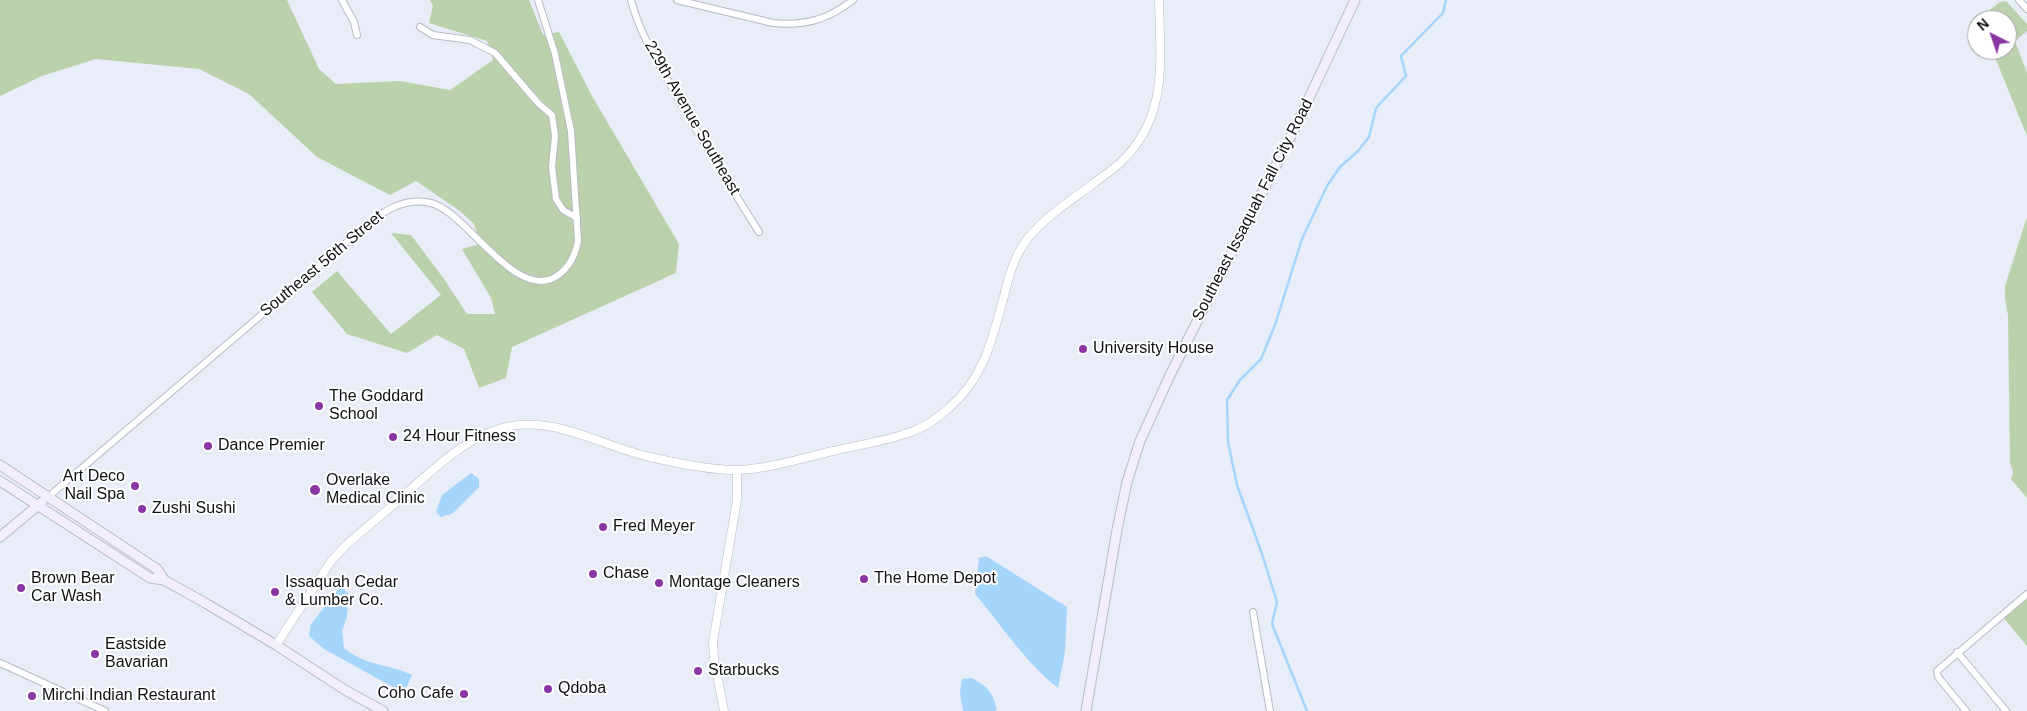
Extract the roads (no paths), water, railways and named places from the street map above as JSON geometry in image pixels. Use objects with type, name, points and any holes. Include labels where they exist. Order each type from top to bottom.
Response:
[{"type":"main road","name":"Southeast Issaquah Fall City Road","points":[[1086,711],[1104,600],[1127,482],[1140,441],[1171,373],[1294,130],[1355,0]]},
{"type":"main road","points":[[0,465],[157,569],[164,580]]},
{"type":"main road","points":[[0,481],[150,578],[164,580],[383,711]]},
{"type":"main road","name":"Southeast 56th Street","points":[[0,537],[48,497]]},
{"type":"street","points":[[342,0],[354,22],[357,35]]},
{"type":"street","name":"Southeast 56th Street","points":[[48,497],[362,229],[390,208],[419,201],[438,205],[452,214],[508,267],[532,279],[546,280],[561,273],[574,258],[578,241],[571,131],[555,54],[538,0]]},
{"type":"street","name":"229th Avenue Southeast","points":[[631,0],[657,62],[715,162],[760,232]]},
{"type":"street","points":[[677,0],[773,23],[803,24],[829,16],[853,0]]},
{"type":"street","points":[[276,646],[332,560],[346,545],[452,454],[489,433],[520,425],[543,425],[567,430],[644,456],[737,470],[765,466],[909,433],[933,420],[952,406],[982,368],[990,347],[1010,271],[1021,248],[1029,237],[1052,215],[1121,162],[1138,142],[1148,126],[1158,96],[1160,78],[1159,0]]},
{"type":"street","points":[[2019,0],[2027,9]]},
{"type":"street","points":[[420,27],[433,35],[470,40],[495,54],[532,96],[552,115],[554,136],[552,168],[556,199],[563,210],[577,218]]},
{"type":"street","points":[[724,711],[714,660],[713,642],[737,500],[737,470]]},
{"type":"street","points":[[1966,711],[1937,674],[1939,668],[2027,594]]},
{"type":"street","points":[[1253,612],[1270,711]]},
{"type":"street","points":[[1957,652],[2006,711]]},
{"type":"street","points":[[0,663],[105,711]]},
{"type":"water","points":[[471,473],[479,479],[479,487],[453,513],[441,517],[436,512],[442,495]]},
{"type":"water","points":[[986,556],[1067,607],[1065,652],[1058,688],[1024,655],[975,594],[979,558]]},
{"type":"water","points":[[341,586],[349,594],[347,616],[342,631],[344,648],[361,659],[412,675],[404,693],[324,649],[309,636],[311,624]]},
{"type":"water","points":[[971,678],[989,690],[997,710],[963,711],[960,693],[962,679]]},
{"type":"waterway","points":[[1307,711],[1272,624],[1277,602],[1237,485],[1228,442],[1227,400],[1240,380],[1261,359],[1275,325],[1302,239],[1327,186],[1340,167],[1358,151],[1369,137],[1376,108],[1406,76],[1401,56],[1443,13],[1446,0]]},
{"type":"place","name":"University House","points":[[1083,349]]},
{"type":"place","name":"The Goddard School","points":[[319,406]]},
{"type":"place","name":"24 Hour Fitness","points":[[393,437]]},
{"type":"place","name":"Dance Premier","points":[[208,446]]},
{"type":"place","name":"Art Deco Nail Spa","points":[[135,486]]},
{"type":"place","name":"Overlake Medical Clinic","points":[[315,490]]},
{"type":"place","name":"Zushi Sushi","points":[[142,509]]},
{"type":"place","name":"Fred Meyer","points":[[603,527]]},
{"type":"place","name":"Chase","points":[[593,574]]},
{"type":"place","name":"The Home Depot","points":[[864,579]]},
{"type":"place","name":"Montage Cleaners","points":[[659,583]]},
{"type":"place","name":"Brown Bear Car Wash","points":[[21,588]]},
{"type":"place","name":"Issaquah Cedar & Lumber Co.","points":[[275,592]]},
{"type":"place","name":"Eastside Bavarian","points":[[95,654]]},
{"type":"place","name":"Starbucks","points":[[698,671]]},
{"type":"place","name":"Qdoba","points":[[548,689]]},
{"type":"place","name":"Coho Cafe","points":[[464,694]]},
{"type":"place","name":"Mirchi Indian Restaurant","points":[[32,696]]}]
